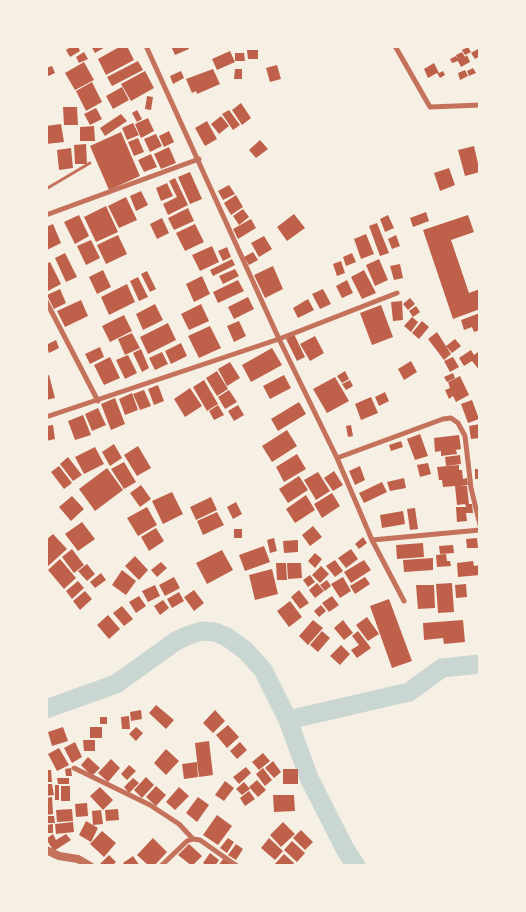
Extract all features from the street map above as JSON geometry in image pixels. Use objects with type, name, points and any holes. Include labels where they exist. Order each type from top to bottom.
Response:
[{"type":"street","points":[[146,46],[199,159],[279,339],[338,458],[372,540],[404,601]]},
{"type":"street","points":[[395,46],[430,107],[480,105]]},
{"type":"street","points":[[46,215],[199,159]]},
{"type":"street","points":[[46,417],[279,339],[397,293]]},
{"type":"street","points":[[46,300],[98,401]]},
{"type":"street","points":[[338,458],[443,418],[452,418],[458,423],[465,436],[472,488],[480,525]]},
{"type":"street","points":[[372,540],[480,530]]},
{"type":"street","points":[[74,768],[150,805],[179,824],[193,839]]},
{"type":"street","points":[[161,866],[187,841],[193,839],[200,840],[237,866]]},
{"type":"street","points":[[46,850],[59,856],[78,859],[90,866]]},
{"type":"lane","points":[[46,189],[90,163]]},
{"type":"building","points":[[72,46],[78,46],[80,51],[70,57],[66,50]]},
{"type":"building","points":[[91,46],[107,46],[95,53]]},
{"type":"building","points":[[121,46],[127,46],[134,60],[106,75],[98,59]]},
{"type":"building","points":[[171,46],[188,46],[189,49],[175,55]]},
{"type":"building","points":[[468,47],[471,52],[465,55],[462,50]]},
{"type":"building","points":[[478,49],[480,56],[475,59],[471,53]]},
{"type":"building","points":[[247,50],[258,50],[258,59],[248,59]]},
{"type":"building","points":[[230,51],[235,62],[217,70],[212,59]]},
{"type":"building","points":[[84,52],[88,59],[79,63],[76,57]]},
{"type":"building","points":[[462,52],[465,57],[467,55],[470,62],[461,67],[458,61],[452,63],[450,59],[456,56],[458,60],[456,55]]},
{"type":"building","points":[[235,53],[244,53],[245,61],[235,61]]},
{"type":"building","points":[[138,61],[143,70],[112,86],[107,77]]},
{"type":"building","points":[[84,62],[94,80],[75,90],[65,73]]},
{"type":"building","points":[[434,63],[439,73],[443,71],[445,75],[440,78],[437,73],[428,78],[424,69]]},
{"type":"building","points":[[277,65],[281,79],[270,82],[266,68]]},
{"type":"building","points":[[52,66],[55,73],[46,77],[46,68]]},
{"type":"building","points":[[473,68],[476,73],[469,76],[467,71]]},
{"type":"building","points":[[213,69],[220,84],[197,94],[196,91],[192,93],[186,79]]},
{"type":"building","points":[[235,69],[242,69],[242,79],[234,79]]},
{"type":"building","points":[[465,70],[468,76],[460,80],[458,73]]},
{"type":"building","points":[[145,71],[154,88],[131,101],[121,84]]},
{"type":"building","points":[[181,71],[184,78],[173,84],[170,76]]},
{"type":"building","points":[[92,82],[102,102],[86,111],[76,91]]},
{"type":"building","points":[[122,87],[129,100],[113,109],[106,96]]},
{"type":"building","points":[[147,96],[153,97],[151,110],[145,109]]},
{"type":"building","points":[[241,103],[251,118],[242,125],[232,110]]},
{"type":"building","points":[[63,107],[77,107],[78,125],[64,125]]},
{"type":"building","points":[[96,108],[102,119],[90,125],[84,114]]},
{"type":"building","points":[[137,110],[142,119],[137,122],[132,113]]},
{"type":"building","points":[[229,110],[240,125],[233,130],[222,114]]},
{"type":"building","points":[[121,114],[127,121],[105,136],[100,128]]},
{"type":"building","points":[[221,116],[229,126],[219,134],[211,124]]},
{"type":"building","points":[[148,118],[154,131],[141,138],[135,124]]},
{"type":"building","points":[[207,121],[217,139],[205,146],[195,128]]},
{"type":"building","points":[[133,123],[139,135],[127,140],[122,128]]},
{"type":"building","points":[[61,124],[64,142],[46,144],[46,126]]},
{"type":"building","points":[[94,126],[95,141],[80,141],[80,127]]},
{"type":"building","points":[[169,131],[174,142],[164,147],[159,136]]},
{"type":"building","points":[[121,132],[140,176],[109,190],[90,146]]},
{"type":"building","points":[[156,134],[162,146],[150,152],[144,139]]},
{"type":"building","points":[[138,138],[144,152],[134,156],[128,142]]},
{"type":"building","points":[[260,140],[268,149],[256,158],[249,150]]},
{"type":"building","points":[[86,144],[87,164],[75,164],[74,145]]},
{"type":"building","points":[[474,146],[480,172],[465,176],[458,150]]},
{"type":"building","points":[[169,147],[176,163],[161,169],[154,154]]},
{"type":"building","points":[[71,148],[73,168],[59,170],[57,150]]},
{"type":"building","points":[[151,154],[157,167],[144,172],[138,160]]},
{"type":"building","points":[[449,168],[455,185],[440,191],[434,173]]},
{"type":"building","points":[[190,172],[202,199],[190,204],[178,177]]},
{"type":"building","points":[[175,178],[188,205],[168,215],[163,204],[177,197],[169,181]]},
{"type":"building","points":[[167,183],[173,196],[161,201],[156,188]]},
{"type":"building","points":[[229,185],[235,194],[223,200],[218,191]]},
{"type":"building","points":[[141,191],[148,205],[136,211],[130,196]]},
{"type":"building","points":[[236,195],[243,207],[231,215],[224,203]]},
{"type":"building","points":[[126,197],[137,220],[119,228],[108,206]]},
{"type":"building","points":[[106,206],[118,232],[96,242],[84,217]]},
{"type":"building","points":[[188,208],[194,221],[174,230],[168,218]]},
{"type":"building","points":[[243,209],[249,217],[239,225],[233,216]]},
{"type":"building","points":[[426,212],[429,221],[413,227],[410,218]]},
{"type":"building","points":[[294,214],[305,228],[287,241],[277,227]]},
{"type":"building","points":[[79,215],[89,236],[75,244],[64,222]]},
{"type":"building","points":[[388,215],[394,228],[385,232],[380,219]]},
{"type":"building","points":[[468,215],[474,232],[451,240],[469,293],[480,289],[480,309],[453,319],[423,230]]},
{"type":"building","points":[[162,218],[169,233],[157,239],[150,224]]},
{"type":"building","points":[[251,219],[256,228],[238,239],[233,229]]},
{"type":"building","points":[[377,223],[389,253],[380,256],[369,226]]},
{"type":"building","points":[[53,224],[61,243],[47,250],[46,227]]},
{"type":"building","points":[[195,224],[204,242],[185,251],[176,233]]},
{"type":"building","points":[[366,234],[374,254],[361,259],[354,239]]},
{"type":"building","points":[[118,235],[127,254],[106,264],[97,245]]},
{"type":"building","points":[[396,235],[400,246],[392,249],[388,239]]},
{"type":"building","points":[[264,236],[272,249],[259,257],[251,243]]},
{"type":"building","points":[[91,240],[100,258],[86,265],[77,246]]},
{"type":"building","points":[[212,246],[219,262],[200,271],[192,255]]},
{"type":"building","points":[[227,247],[231,257],[223,261],[218,251]]},
{"type":"building","points":[[253,252],[258,260],[249,265],[244,257]]},
{"type":"building","points":[[65,253],[77,277],[66,282],[55,258]]},
{"type":"building","points":[[352,253],[356,262],[346,266],[343,257]]},
{"type":"building","points":[[232,259],[235,265],[213,276],[210,270]]},
{"type":"building","points":[[379,259],[388,280],[375,286],[366,265]]},
{"type":"building","points":[[341,261],[345,273],[337,276],[333,264]]},
{"type":"building","points":[[50,262],[61,284],[48,291],[46,264]]},
{"type":"building","points":[[400,264],[403,278],[394,280],[390,266]]},
{"type":"building","points":[[273,266],[283,289],[265,298],[254,275]]},
{"type":"building","points":[[235,269],[239,276],[223,284],[219,276]]},
{"type":"building","points":[[103,270],[111,287],[97,294],[89,277]]},
{"type":"building","points":[[364,270],[376,293],[362,299],[351,277]]},
{"type":"building","points":[[147,271],[156,289],[150,292],[141,274]]},
{"type":"building","points":[[202,276],[210,294],[194,302],[186,284]]},
{"type":"building","points":[[138,277],[148,297],[139,301],[130,281]]},
{"type":"building","points":[[238,280],[244,291],[218,303],[213,292]]},
{"type":"building","points":[[347,280],[353,293],[342,298],[336,286]]},
{"type":"building","points":[[127,284],[135,302],[109,315],[101,297]]},
{"type":"building","points":[[60,289],[66,303],[54,309],[47,295]]},
{"type":"building","points":[[323,289],[331,304],[320,309],[312,294]]},
{"type":"building","points":[[248,297],[254,309],[234,319],[228,307]]},
{"type":"building","points":[[410,298],[415,304],[408,310],[403,304]]},
{"type":"building","points":[[308,299],[314,310],[298,318],[293,308]]},
{"type":"building","points":[[81,300],[88,316],[65,327],[57,311]]},
{"type":"building","points":[[402,301],[403,320],[393,321],[391,302]]},
{"type":"building","points":[[155,304],[163,320],[143,330],[136,314]]},
{"type":"building","points":[[201,304],[209,321],[189,330],[181,314]]},
{"type":"building","points":[[381,305],[393,337],[372,345],[360,313]]},
{"type":"building","points":[[416,306],[420,312],[413,317],[409,311]]},
{"type":"building","points":[[480,313],[480,330],[474,332],[472,327],[464,330],[461,320]]},
{"type":"building","points":[[124,315],[132,331],[110,342],[102,326]]},
{"type":"building","points":[[412,317],[418,322],[411,332],[404,326]]},
{"type":"building","points":[[239,321],[246,336],[234,342],[227,326]]},
{"type":"building","points":[[422,321],[429,327],[419,339],[412,333]]},
{"type":"building","points":[[168,323],[176,340],[148,354],[140,337]]},
{"type":"building","points":[[210,326],[221,348],[199,358],[188,336]]},
{"type":"building","points":[[437,332],[451,354],[444,360],[428,339]]},
{"type":"building","points":[[132,333],[140,348],[125,355],[118,339]]},
{"type":"building","points":[[294,334],[305,357],[297,361],[286,339]]},
{"type":"building","points":[[315,336],[324,353],[310,361],[300,344]]},
{"type":"building","points":[[455,339],[461,346],[452,353],[446,346]]},
{"type":"building","points":[[56,340],[59,348],[49,353],[46,345]]},
{"type":"building","points":[[181,343],[187,356],[171,364],[165,351]]},
{"type":"building","points":[[100,347],[104,357],[90,364],[85,354]]},
{"type":"building","points":[[272,348],[282,365],[251,382],[242,365]]},
{"type":"building","points":[[141,349],[149,368],[142,372],[133,353]]},
{"type":"building","points":[[471,350],[474,355],[478,352],[480,355],[480,371],[472,361],[464,366],[459,358]]},
{"type":"building","points":[[162,352],[168,364],[155,370],[149,358]]},
{"type":"building","points":[[128,355],[137,373],[125,379],[116,360]]},
{"type":"building","points":[[110,357],[120,378],[104,385],[94,365]]},
{"type":"building","points":[[453,357],[459,367],[450,372],[444,361]]},
{"type":"building","points":[[411,361],[417,372],[404,380],[398,369]]},
{"type":"building","points":[[230,362],[240,378],[227,386],[218,369]]},
{"type":"building","points":[[217,371],[228,389],[217,396],[206,378]]},
{"type":"building","points":[[345,371],[349,379],[342,383],[337,376]]},
{"type":"building","points":[[453,373],[455,378],[447,382],[444,377]]},
{"type":"building","points":[[49,375],[55,398],[46,400],[46,376]]},
{"type":"building","points":[[284,375],[291,388],[270,399],[263,386]]},
{"type":"building","points":[[460,376],[469,395],[456,402],[453,396],[449,399],[445,390],[450,388],[448,382]]},
{"type":"building","points":[[335,377],[349,401],[327,413],[313,389]]},
{"type":"building","points":[[204,380],[218,404],[207,411],[193,387]]},
{"type":"building","points":[[350,380],[353,386],[346,390],[342,384]]},
{"type":"building","points":[[158,385],[164,401],[154,405],[148,389]]},
{"type":"building","points":[[190,388],[202,406],[185,417],[174,399]]},
{"type":"building","points":[[144,390],[151,406],[140,410],[133,394]]},
{"type":"building","points":[[229,390],[237,402],[225,409],[218,397]]},
{"type":"building","points":[[385,392],[389,401],[379,406],[375,397]]},
{"type":"building","points":[[132,393],[138,410],[125,415],[119,399]]},
{"type":"building","points":[[371,397],[378,413],[361,420],[355,404]]},
{"type":"building","points":[[115,398],[125,424],[111,430],[101,404]]},
{"type":"building","points":[[472,400],[479,419],[468,423],[461,404]]},
{"type":"building","points":[[299,402],[306,414],[278,431],[271,419]]},
{"type":"building","points":[[218,405],[224,415],[214,420],[209,411]]},
{"type":"building","points":[[238,405],[244,415],[234,421],[228,411]]},
{"type":"building","points":[[98,408],[106,425],[92,431],[85,414]]},
{"type":"building","points":[[83,415],[91,435],[75,440],[68,421]]},
{"type":"building","points":[[480,424],[480,438],[471,439],[469,426]]},
{"type":"building","points":[[53,425],[55,439],[46,441],[46,426]]},
{"type":"building","points":[[351,425],[353,436],[348,437],[346,426]]},
{"type":"building","points":[[287,430],[297,446],[272,462],[262,446]]},
{"type":"building","points":[[420,434],[428,456],[415,460],[407,439]]},
{"type":"building","points":[[459,435],[461,449],[456,450],[457,454],[441,456],[441,451],[435,452],[434,438]]},
{"type":"building","points":[[401,441],[403,447],[391,451],[389,445]]},
{"type":"building","points":[[114,444],[122,458],[110,466],[102,452]]},
{"type":"building","points":[[138,446],[151,468],[137,476],[124,455]]},
{"type":"building","points":[[95,447],[104,464],[84,474],[75,457]]},
{"type":"building","points":[[297,454],[306,469],[284,482],[276,467]]},
{"type":"building","points":[[460,455],[461,464],[446,466],[445,457]]},
{"type":"building","points":[[68,457],[82,475],[73,481],[60,464]]},
{"type":"building","points":[[124,462],[136,482],[124,489],[111,469]]},
{"type":"building","points":[[428,463],[431,474],[420,477],[417,465]]},
{"type":"building","points":[[459,465],[459,470],[462,470],[463,479],[467,478],[468,485],[460,486],[467,486],[469,504],[472,504],[473,513],[466,513],[467,521],[457,522],[456,507],[466,507],[465,504],[457,505],[455,486],[443,487],[442,480],[439,480],[437,467]]},
{"type":"building","points":[[59,466],[72,483],[64,489],[51,472]]},
{"type":"building","points":[[360,466],[365,480],[355,485],[349,471]]},
{"type":"building","points":[[107,468],[123,490],[95,511],[79,489]]},
{"type":"building","points":[[475,469],[480,469],[480,479],[475,479]]},
{"type":"building","points":[[334,471],[343,485],[333,491],[324,478]]},
{"type":"building","points":[[318,472],[330,491],[316,500],[304,480]]},
{"type":"building","points":[[299,476],[308,490],[288,503],[279,489]]},
{"type":"building","points":[[404,478],[406,488],[390,491],[387,482]]},
{"type":"building","points":[[382,482],[387,492],[364,503],[359,493]]},
{"type":"building","points":[[141,485],[151,499],[140,507],[130,493]]},
{"type":"building","points":[[172,492],[183,514],[163,524],[152,501]]},
{"type":"building","points":[[332,493],[340,506],[322,518],[314,504]]},
{"type":"building","points":[[306,495],[315,510],[295,523],[286,509]]},
{"type":"building","points":[[72,496],[84,509],[71,521],[59,507]]},
{"type":"building","points":[[211,497],[217,510],[196,520],[190,507]]},
{"type":"building","points":[[236,502],[242,514],[233,519],[227,507]]},
{"type":"building","points":[[147,507],[157,525],[138,536],[127,518]]},
{"type":"building","points":[[415,508],[418,529],[410,530],[407,509]]},
{"type":"building","points":[[403,511],[405,524],[382,528],[380,515]]},
{"type":"building","points":[[217,512],[224,525],[203,535],[197,521]]},
{"type":"building","points":[[82,522],[95,539],[78,551],[65,534]]},
{"type":"building","points":[[313,526],[322,537],[310,546],[302,535]]},
{"type":"building","points":[[156,528],[164,541],[149,551],[141,537]]},
{"type":"building","points":[[234,529],[242,529],[242,538],[234,538]]},
{"type":"building","points":[[53,534],[67,549],[46,568],[46,540]]},
{"type":"building","points":[[363,537],[367,543],[359,549],[355,544]]},
{"type":"building","points":[[274,538],[277,551],[270,553],[267,540]]},
{"type":"building","points":[[477,538],[478,548],[467,548],[466,539]]},
{"type":"building","points":[[298,540],[298,552],[284,553],[283,541]]},
{"type":"building","points":[[423,543],[424,557],[397,559],[396,545]]},
{"type":"building","points":[[453,545],[454,553],[440,554],[439,546]]},
{"type":"building","points":[[264,546],[270,562],[245,571],[239,555]]},
{"type":"building","points":[[72,549],[84,565],[74,573],[62,557]]},
{"type":"building","points":[[351,549],[358,559],[346,568],[338,558]]},
{"type":"building","points":[[222,550],[233,570],[207,584],[196,563]]},
{"type":"building","points":[[315,553],[322,559],[315,568],[308,561]]},
{"type":"building","points":[[446,554],[447,561],[450,561],[451,566],[437,567],[436,555]]},
{"type":"building","points":[[135,556],[148,570],[139,580],[125,566]]},
{"type":"building","points":[[433,558],[433,570],[404,572],[403,560]]},
{"type":"building","points":[[60,559],[76,578],[64,589],[48,570]]},
{"type":"building","points":[[335,560],[343,571],[335,577],[326,566]]},
{"type":"building","points":[[364,560],[371,570],[351,583],[344,572]]},
{"type":"building","points":[[473,561],[474,566],[480,565],[480,575],[458,577],[457,563]]},
{"type":"building","points":[[161,562],[167,568],[157,577],[151,570]]},
{"type":"building","points":[[276,563],[286,563],[287,580],[277,580]]},
{"type":"building","points":[[287,563],[301,563],[302,578],[288,579]]},
{"type":"building","points":[[87,564],[95,574],[87,581],[78,571]]},
{"type":"building","points":[[321,566],[329,574],[320,583],[312,575]]},
{"type":"building","points":[[272,569],[278,594],[255,600],[249,575]]},
{"type":"building","points":[[122,570],[136,581],[126,595],[112,585]]},
{"type":"building","points":[[101,573],[106,580],[95,588],[90,582]]},
{"type":"building","points":[[310,575],[315,582],[308,587],[303,580]]},
{"type":"building","points":[[174,577],[180,588],[165,596],[159,585]]},
{"type":"building","points":[[343,577],[351,591],[340,598],[331,584]]},
{"type":"building","points":[[365,577],[370,584],[355,594],[350,586]]},
{"type":"building","points":[[327,580],[331,586],[325,591],[320,585]]},
{"type":"building","points":[[78,581],[84,588],[72,599],[66,591]]},
{"type":"building","points":[[317,583],[324,591],[315,598],[309,590]]},
{"type":"building","points":[[452,583],[454,612],[438,613],[436,584]]},
{"type":"building","points":[[466,584],[467,597],[456,598],[455,585]]},
{"type":"building","points":[[155,585],[160,596],[148,602],[142,591]]},
{"type":"building","points":[[416,585],[434,585],[435,608],[418,609]]},
{"type":"building","points":[[194,590],[204,603],[194,611],[184,597]]},
{"type":"building","points":[[299,590],[309,603],[300,609],[291,597]]},
{"type":"building","points":[[85,591],[92,599],[80,610],[73,601]]},
{"type":"building","points":[[179,592],[184,601],[172,608],[167,599]]},
{"type":"building","points":[[139,596],[146,606],[136,613],[129,602]]},
{"type":"building","points":[[332,596],[339,605],[329,612],[322,603]]},
{"type":"building","points":[[389,599],[412,661],[392,668],[370,606]]},
{"type":"building","points":[[163,600],[169,608],[160,615],[154,606]]},
{"type":"building","points":[[290,601],[302,617],[289,627],[277,611]]},
{"type":"building","points":[[321,605],[326,611],[319,617],[314,611]]},
{"type":"building","points":[[122,606],[133,619],[124,626],[113,613]]},
{"type":"building","points":[[108,615],[120,629],[109,639],[97,625]]},
{"type":"building","points":[[367,617],[379,634],[368,641],[356,625]]},
{"type":"building","points":[[313,620],[323,628],[308,645],[299,636]]},
{"type":"building","points":[[343,620],[353,633],[344,640],[334,628]]},
{"type":"building","points":[[463,620],[465,642],[444,644],[443,638],[424,640],[423,623]]},
{"type":"building","points":[[322,631],[330,638],[318,652],[310,645]]},
{"type":"building","points":[[358,631],[371,648],[357,658],[351,650],[359,645],[352,636]]},
{"type":"building","points":[[341,645],[350,654],[340,665],[330,656]]},
{"type":"building","points":[[156,705],[174,720],[166,729],[149,713]]},
{"type":"building","points":[[141,710],[142,719],[131,721],[130,712]]},
{"type":"building","points":[[215,710],[225,721],[213,733],[203,723]]},
{"type":"building","points":[[129,716],[130,729],[122,729],[121,717]]},
{"type":"building","points":[[100,717],[107,717],[107,724],[100,724]]},
{"type":"building","points":[[228,725],[239,737],[227,748],[216,735]]},
{"type":"building","points":[[63,727],[68,741],[52,746],[48,732]]},
{"type":"building","points":[[90,727],[102,727],[102,738],[90,738]]},
{"type":"building","points":[[136,727],[143,733],[136,741],[129,734]]},
{"type":"building","points":[[83,740],[95,740],[95,751],[84,751]]},
{"type":"building","points":[[209,741],[213,775],[199,777],[195,743]]},
{"type":"building","points":[[75,742],[82,757],[72,763],[64,748]]},
{"type":"building","points":[[240,742],[247,750],[237,759],[230,751]]},
{"type":"building","points":[[59,748],[69,765],[57,771],[48,754]]},
{"type":"building","points":[[166,749],[179,761],[166,775],[154,763]]},
{"type":"building","points":[[263,753],[270,761],[259,770],[252,762]]},
{"type":"building","points":[[88,757],[100,768],[92,776],[81,765]]},
{"type":"building","points":[[111,759],[120,768],[108,782],[98,773]]},
{"type":"building","points":[[273,761],[281,772],[274,778],[265,768]]},
{"type":"building","points":[[197,762],[198,777],[184,779],[182,764]]},
{"type":"building","points":[[129,765],[136,771],[127,780],[121,774]]},
{"type":"building","points":[[246,767],[251,773],[239,784],[233,777]]},
{"type":"building","points":[[71,768],[72,776],[66,776],[65,769]]},
{"type":"building","points":[[263,768],[272,780],[265,786],[256,774]]},
{"type":"building","points":[[283,769],[298,769],[298,784],[283,784]]},
{"type":"building","points":[[46,770],[51,770],[52,782],[46,782]]},
{"type":"building","points":[[146,777],[154,785],[142,798],[134,790]]},
{"type":"building","points":[[57,778],[69,778],[69,784],[58,784]]},
{"type":"building","points":[[133,778],[139,783],[129,793],[124,787]]},
{"type":"building","points":[[257,780],[266,790],[258,797],[249,787]]},
{"type":"building","points":[[225,781],[234,788],[224,801],[215,795]]},
{"type":"building","points":[[244,782],[250,789],[242,795],[236,789]]},
{"type":"building","points":[[46,784],[52,784],[54,795],[46,796]]},
{"type":"building","points":[[55,785],[59,785],[59,800],[55,800]]},
{"type":"building","points":[[61,786],[70,786],[70,801],[61,801]]},
{"type":"building","points":[[156,786],[166,795],[156,806],[146,797]]},
{"type":"building","points":[[100,787],[113,800],[103,810],[90,796]]},
{"type":"building","points":[[179,787],[189,796],[175,810],[166,802]]},
{"type":"building","points":[[249,791],[255,799],[245,806],[240,798]]},
{"type":"building","points":[[273,795],[294,795],[295,811],[274,812]]},
{"type":"building","points":[[52,797],[53,814],[46,815],[46,798]]},
{"type":"building","points":[[198,797],[209,805],[197,822],[186,813]]},
{"type":"building","points":[[87,803],[88,816],[76,817],[75,804]]},
{"type":"building","points":[[72,809],[73,821],[57,822],[56,810]]},
{"type":"building","points":[[118,809],[119,820],[106,821],[105,810]]},
{"type":"building","points":[[101,810],[103,824],[93,825],[92,811]]},
{"type":"building","points":[[217,815],[232,826],[218,845],[203,835]]},
{"type":"building","points":[[46,816],[54,816],[55,823],[46,823]]},
{"type":"building","points":[[86,821],[98,828],[91,842],[79,835]]},
{"type":"building","points":[[73,822],[74,832],[56,834],[55,824]]},
{"type":"building","points":[[283,822],[295,834],[281,847],[270,835]]},
{"type":"building","points":[[53,824],[53,833],[46,833],[46,825]]},
{"type":"building","points":[[301,830],[313,842],[305,850],[293,838]]},
{"type":"building","points":[[102,831],[116,843],[104,857],[90,844]]},
{"type":"building","points":[[53,834],[56,840],[66,834],[71,840],[54,851],[46,839]]},
{"type":"building","points":[[153,838],[167,852],[154,866],[149,866],[137,855]]},
{"type":"building","points":[[228,838],[234,842],[227,853],[220,848]]},
{"type":"building","points":[[269,838],[283,851],[275,860],[261,848]]},
{"type":"building","points":[[292,841],[305,853],[297,862],[284,850]]},
{"type":"building","points":[[189,844],[202,856],[192,866],[178,855]]},
{"type":"building","points":[[236,844],[243,849],[236,860],[228,855]]},
{"type":"building","points":[[210,853],[219,860],[215,866],[208,866],[203,863]]},
{"type":"building","points":[[284,854],[294,863],[292,866],[273,866]]},
{"type":"building","points":[[109,855],[116,862],[112,866],[98,866]]},
{"type":"building","points":[[133,856],[140,866],[125,866],[123,863]]},
{"type":"building","points":[[224,858],[235,866],[218,866]]},
{"type":"waterway","points":[[46,709],[116,684],[176,641],[189,635],[202,631],[215,632],[227,637],[246,651],[263,670],[288,720],[309,778],[345,849],[356,866]]},
{"type":"waterway","points":[[288,720],[409,692],[442,668],[480,664]]}]
